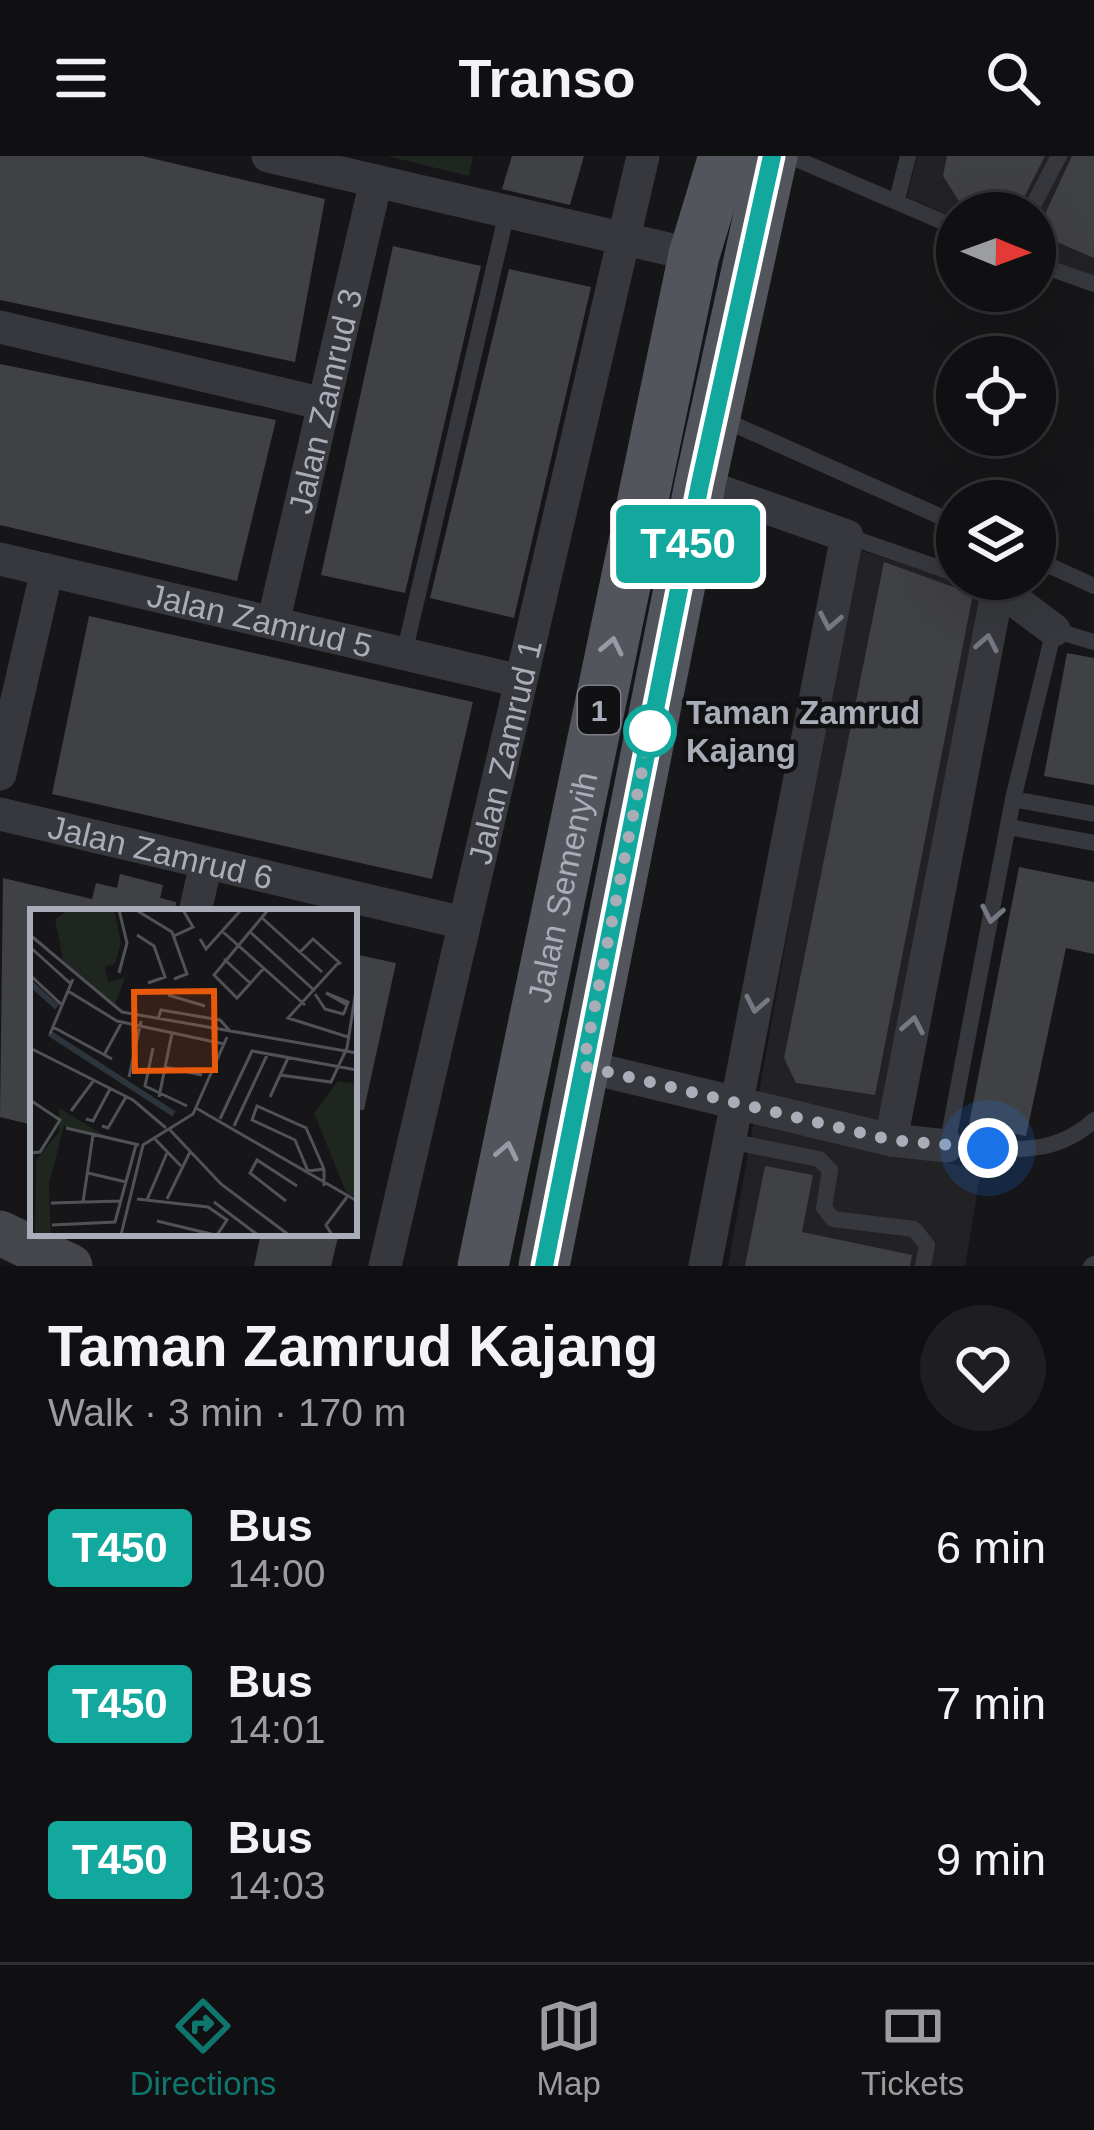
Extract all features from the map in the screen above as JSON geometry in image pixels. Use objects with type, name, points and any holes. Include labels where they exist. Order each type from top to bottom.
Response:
[{"type":"main road","name":"Jalan Semenyih","points":[[483,1266],[694,256],[724,156]]},
{"type":"main road","name":"Jalan Semenyih","points":[[544,1266],[700,484],[772,156]]},
{"type":"main road","points":[[523,1266],[530,1227],[566,1152]]},
{"type":"street","points":[[268,156],[379,169],[507,212],[694,256]]},
{"type":"street","name":"Jalan Zamrud 1","points":[[385,1266],[643,156]]},
{"type":"street","name":"Jalan Zamrud 3","points":[[274,623],[379,169]]},
{"type":"street","points":[[0,327],[324,404]]},
{"type":"street","points":[[700,484],[847,536],[705,1266]]},
{"type":"street","name":"Jalan Zamrud 5","points":[[0,559],[520,681]]},
{"type":"street","points":[[0,774],[47,570]]},
{"type":"street","points":[[891,1140],[982,600]]},
{"type":"street","points":[[1009,600],[1054,630]]},
{"type":"street","name":"Jalan Zamrud 6","points":[[0,814],[464,923]]},
{"type":"street","points":[[196,909],[206,862]]},
{"type":"street","points":[[583,1066],[891,1140],[947,1146]]},
{"type":"street","points":[[0,1234],[70,1266]]},
{"type":"lane","points":[[789,156],[936,218]]},
{"type":"lane","points":[[897,200],[908,156]]},
{"type":"lane","points":[[1040,192],[1059,156]]},
{"type":"lane","points":[[404,654],[507,212]]},
{"type":"lane","points":[[1056,270],[1094,284]]},
{"type":"lane","points":[[715,416],[936,515]]},
{"type":"lane","points":[[847,536],[936,567]]},
{"type":"lane","points":[[1056,569],[1094,586]]},
{"type":"lane","points":[[1094,642],[1054,630],[1013,799],[947,1146],[1029,1149],[1072,1141],[1094,1120]]},
{"type":"lane","points":[[1013,799],[1094,814]]},
{"type":"lane","points":[[1009,827],[1094,843]]},
{"type":"lane","points":[[729,1141],[819,1159],[830,1170],[824,1208],[833,1220],[914,1229],[927,1245],[923,1266]]},
{"type":"shaded area","points":[[387,156],[473,156],[469,176]]},
{"type":"shaded area","points":[[917,156],[1094,156],[1094,276],[1056,262],[1056,192],[936,192],[936,210],[907,197]]},
{"type":"shaded area","points":[[856,549],[936,574],[936,600],[983,600],[879,1150],[981,1170],[965,1266],[728,1266]]},
{"type":"building","points":[[0,156],[142,156],[325,199],[295,362],[0,300]]},
{"type":"building","points":[[512,156],[584,156],[570,205],[502,189]]},
{"type":"building","points":[[947,156],[1045,156],[1027,192],[953,192],[943,176]]},
{"type":"building","points":[[1072,156],[1094,156],[1094,258],[1056,242],[1055,192]]},
{"type":"building","points":[[393,246],[481,266],[405,593],[321,575]]},
{"type":"building","points":[[509,269],[591,287],[514,618],[430,598]]},
{"type":"building","points":[[0,364],[276,420],[237,581],[0,525]]},
{"type":"building","points":[[884,562],[936,581],[936,600],[972,600],[875,1095],[796,1083],[784,1058]]},
{"type":"building","points":[[89,616],[473,702],[432,879],[52,794]]},
{"type":"building","points":[[1067,653],[1094,658],[1094,785],[1044,776]]},
{"type":"building","points":[[1019,867],[1094,882],[1094,954],[1066,948],[1026,1136],[969,1124]]},
{"type":"building","points":[[120,874],[163,885],[160,898],[176,902],[175,909],[30,909],[30,1124],[0,1117],[3,878],[92,899],[96,883],[117,888]]},
{"type":"building","points":[[357,955],[396,963],[364,1110],[357,1109]]},
{"type":"building","points":[[765,1166],[813,1175],[802,1232],[912,1255],[910,1266],[745,1266]]},
{"type":"building","points":[[260,1236],[338,1236],[331,1266],[254,1266]]},
{"type":"bus line","name":"T450","points":[[544,1266],[700,484],[772,156]]},
{"type":"place","name":"Taman Zamrud Kajang","points":[[650,731]]},
{"type":"route","points":[[650,731],[583,1066],[891,1140],[988,1148]]}]
